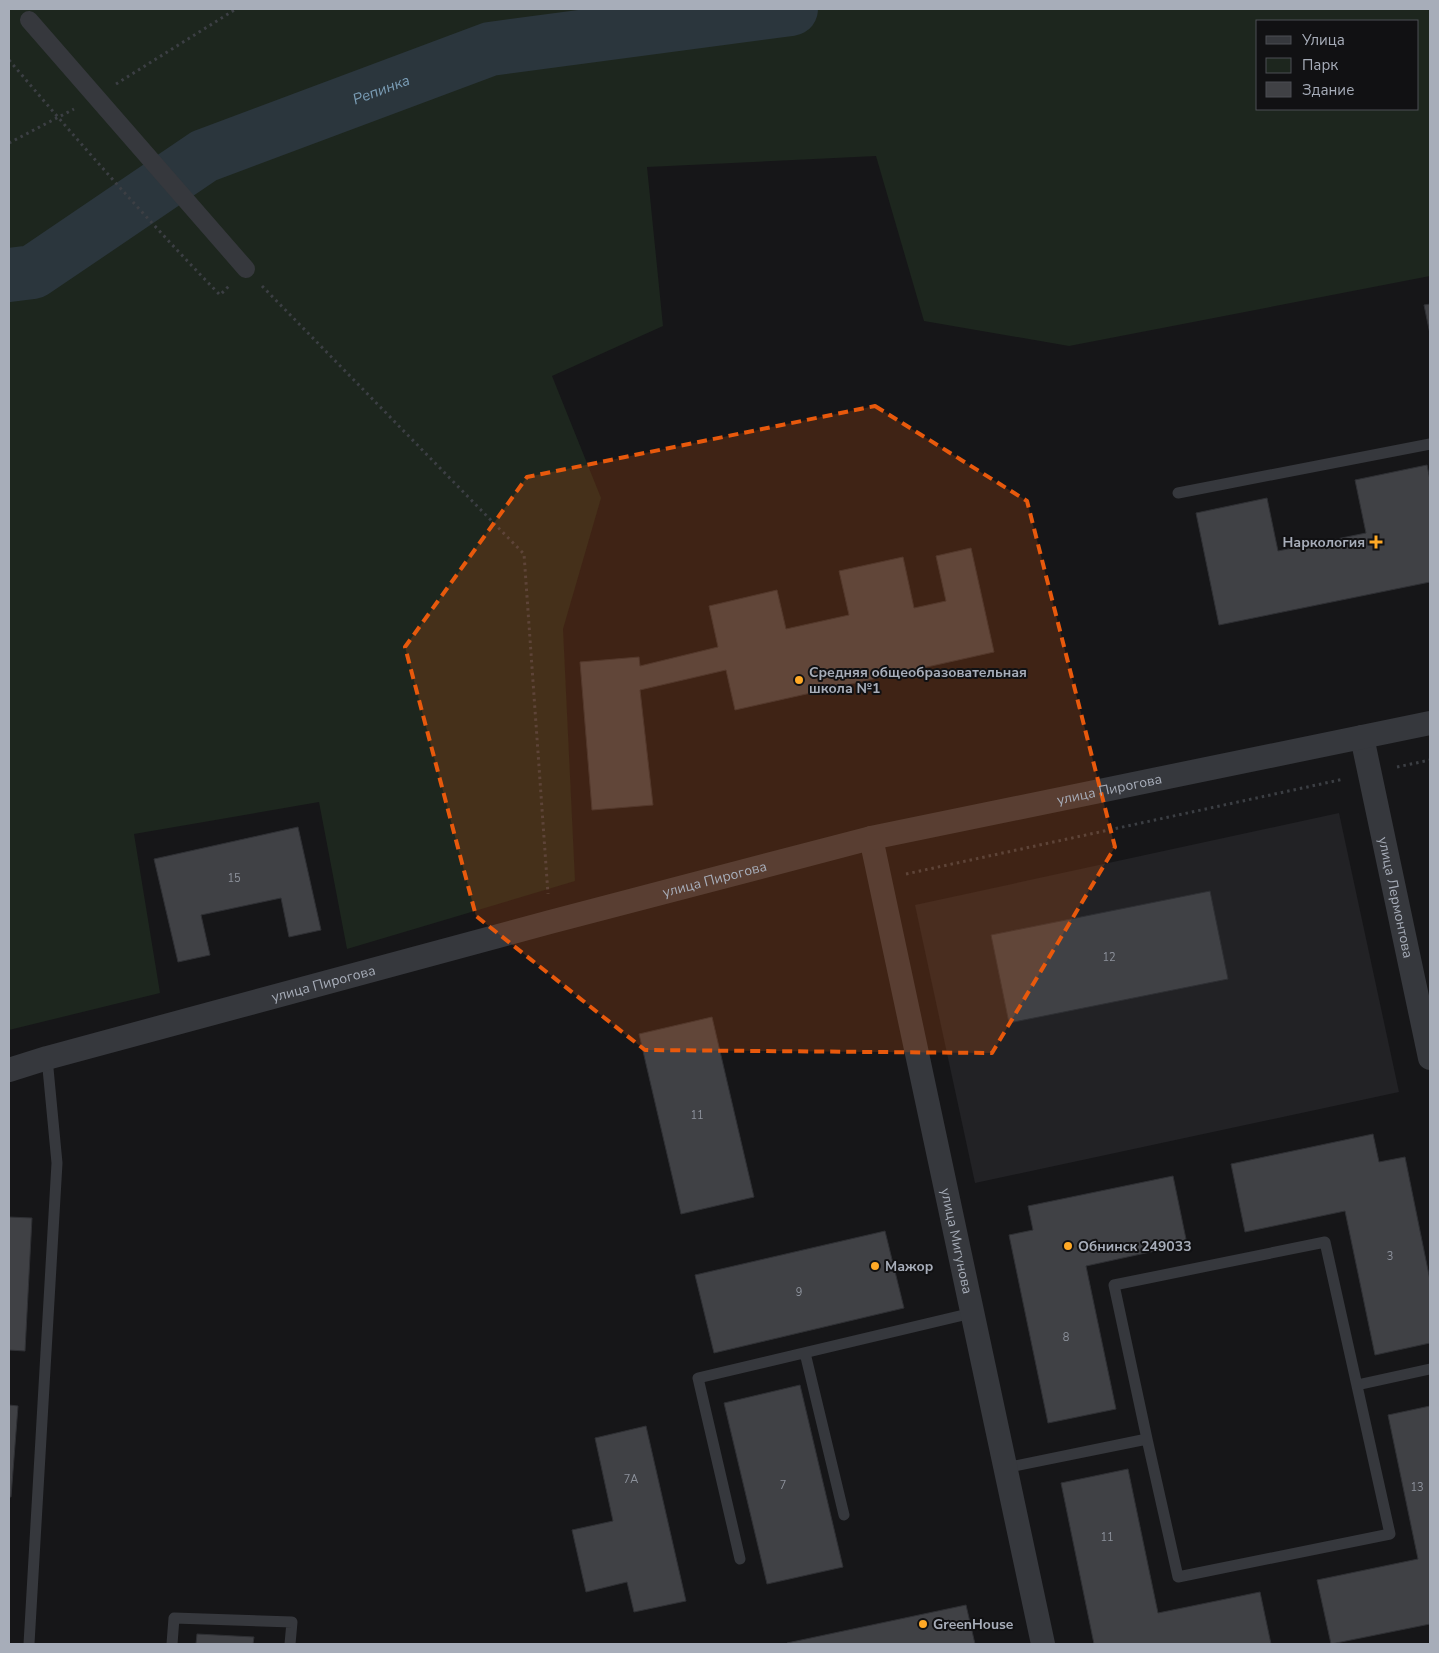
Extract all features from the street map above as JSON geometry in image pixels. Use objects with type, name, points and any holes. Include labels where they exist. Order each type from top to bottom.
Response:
[{"type":"street","points":[[29,20],[246,269]]},
{"type":"street","name":"улица Пирогова","points":[[9,1070],[47,1058],[550,922],[871,838],[1430,723]]},
{"type":"street","name":"улица Лермонтова","points":[[1362,737],[1430,1058]]},
{"type":"street","name":"улица Мигунова","points":[[871,838],[1043,1644]]},
{"type":"lane","points":[[1178,493],[1430,444]]},
{"type":"lane","points":[[29,1644],[57,1163],[47,1058]]},
{"type":"lane","points":[[1325,1242],[1390,1534],[1178,1577],[1148,1439],[1114,1285],[1325,1242]]},
{"type":"lane","points":[[740,1559],[698,1378],[972,1312]]},
{"type":"lane","points":[[805,1353],[844,1515]]},
{"type":"lane","points":[[1357,1385],[1430,1369]]},
{"type":"lane","points":[[1005,1468],[1148,1439]]},
{"type":"lane","points":[[172,1644],[174,1618],[292,1622],[290,1644]]},
{"type":"path","points":[[112,87],[236,9]]},
{"type":"path","points":[[9,60],[110,177],[220,295],[246,269],[524,554],[550,922]]},
{"type":"path","points":[[9,143],[82,105]]},
{"type":"path","points":[[880,880],[1430,760]]},
{"type":"highlighted area","points":[[875,406],[1027,501],[1115,847],[992,1053],[645,1050],[476,916],[405,647],[527,477]]},
{"type":"shaded area","points":[[1339,813],[1399,1092],[975,1183],[915,905]]},
{"type":"green space","points":[[9,9],[1430,9],[1430,276],[1069,346],[924,321],[876,156],[647,167],[663,326],[552,376],[601,498],[563,629],[575,881],[347,949],[319,802],[134,834],[160,993],[9,1030]]},
{"type":"building","points":[[1430,304],[1430,334],[1424,305]]},
{"type":"building","name":"Наркология","points":[[1427,465],[1430,480],[1430,582],[1219,625],[1196,513],[1267,498],[1278,551],[1366,533],[1355,480]]},
{"type":"building","name":"Средняя общеобразовательная школа №1","points":[[971,548],[994,652],[735,710],[726,670],[640,690],[653,805],[592,810],[580,662],[639,657],[640,666],[718,647],[709,606],[777,590],[786,629],[849,615],[839,571],[903,557],[914,608],[946,601],[936,556]]},
{"type":"building","points":[[298,827],[321,930],[289,937],[281,898],[201,915],[210,955],[178,962],[154,859]]},
{"type":"building","points":[[1210,891],[1228,979],[1009,1023],[991,935]]},
{"type":"building","points":[[712,1017],[754,1197],[681,1214],[639,1034]]},
{"type":"building","points":[[1373,1134],[1379,1162],[1405,1157],[1430,1280],[1430,1343],[1375,1355],[1345,1211],[1245,1232],[1231,1164]]},
{"type":"building","points":[[1173,1176],[1187,1244],[1086,1266],[1116,1409],[1048,1423],[1009,1235],[1033,1230],[1028,1206]]},
{"type":"building","points":[[9,1217],[32,1218],[25,1351],[9,1350]]},
{"type":"building","points":[[885,1231],[904,1308],[714,1353],[695,1275]]},
{"type":"building","points":[[800,1385],[843,1567],[767,1584],[724,1403]]},
{"type":"building","points":[[9,1405],[18,1406],[11,1497],[9,1497]]},
{"type":"building","points":[[1430,1406],[1430,1624],[1331,1644],[1317,1580],[1418,1559],[1388,1415]]},
{"type":"building","points":[[646,1426],[686,1601],[634,1612],[627,1582],[586,1592],[572,1530],[613,1521],[595,1438]]},
{"type":"building","points":[[1128,1469],[1158,1613],[1260,1592],[1271,1644],[1094,1644],[1061,1483]]},
{"type":"building","name":"GreenHouse","points":[[966,1605],[975,1644],[787,1644],[787,1643]]},
{"type":"building","points":[[197,1634],[254,1637],[253,1644],[196,1644]]},
{"type":"waterway","name":"Репинка","points":[[9,275],[33,272],[204,156],[490,49],[791,9]]},
{"type":"place","name":"Наркология","points":[[1376,542]]},
{"type":"place","name":"Средняя общеобразовательная школа №1","points":[[799,680]]},
{"type":"place","name":"Обнинск 249033","points":[[1068,1246]]},
{"type":"place","name":"Мажор","points":[[875,1266]]},
{"type":"place","name":"GreenHouse","points":[[923,1624]]}]
